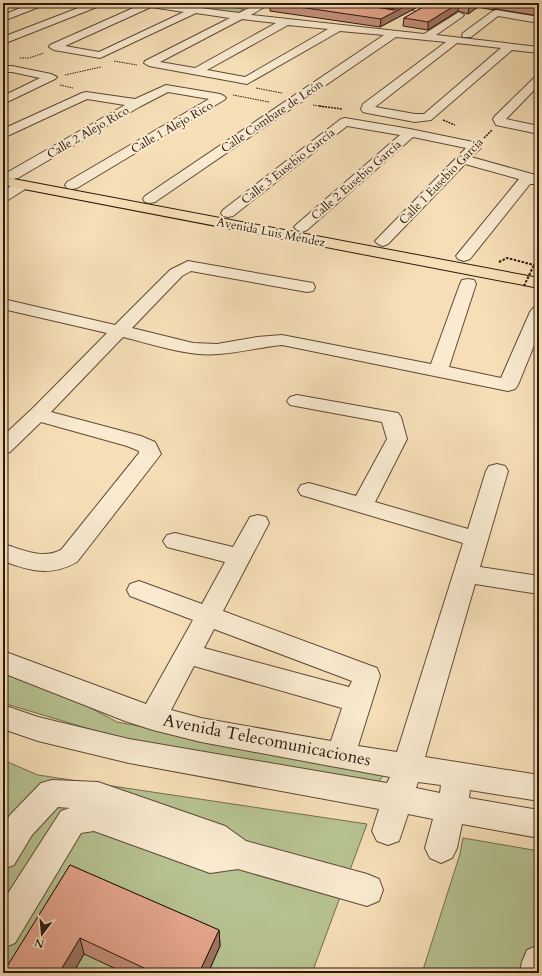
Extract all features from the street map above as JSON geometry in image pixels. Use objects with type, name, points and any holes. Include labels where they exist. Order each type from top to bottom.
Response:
[{"type":"main road","name":"Avenida Luis Méndez","points":[[10,178],[72,185],[536,268]]},
{"type":"main road","name":"Avenida Luis Méndez","points":[[10,178],[532,285]]},
{"type":"street","points":[[3,18],[41,3]]},
{"type":"street","points":[[3,42],[99,3]]},
{"type":"street","points":[[148,63],[266,3]]},
{"type":"street","points":[[411,16],[435,3]]},
{"type":"street","points":[[478,15],[495,3]]},
{"type":"street","points":[[58,48],[146,4],[237,17],[286,22],[339,27],[392,29],[442,38],[455,35],[488,44],[539,50]]},
{"type":"street","points":[[384,5],[401,10],[425,9]]},
{"type":"street","points":[[242,6],[255,8]]},
{"type":"street","points":[[58,48],[100,55],[193,11]]},
{"type":"street","points":[[539,20],[496,13],[467,35],[539,44]]},
{"type":"street","points":[[427,36],[459,15]]},
{"type":"street","points":[[196,72],[286,22]]},
{"type":"street","points":[[148,63],[241,81],[251,80],[339,27]]},
{"type":"street","name":"Calle Combate de León","points":[[150,199],[293,102],[392,29]]},
{"type":"street","points":[[455,35],[366,106],[371,110],[415,118],[427,117],[510,46]]},
{"type":"street","points":[[488,44],[500,39]]},
{"type":"street","points":[[4,69],[51,77]]},
{"type":"street","points":[[3,100],[51,77]]},
{"type":"street","points":[[539,79],[499,120],[503,123],[539,130]]},
{"type":"street","name":"Calle 1 Alejo Rico","points":[[72,185],[220,98],[170,88],[162,90]]},
{"type":"street","name":"Calle 2 Alejo Rico","points":[[3,197],[10,178],[137,103],[162,90]]},
{"type":"street","points":[[3,134],[86,95],[137,103]]},
{"type":"street","points":[[346,116],[410,133],[473,146],[474,148]]},
{"type":"street","name":"Calle 3 Eusebio García","points":[[228,213],[345,122],[346,116]]},
{"type":"street","name":"Calle 2 Eusebio García","points":[[302,226],[410,133]]},
{"type":"street","name":"Calle 1 Eusebio García","points":[[383,241],[462,158],[474,148]]},
{"type":"street","points":[[462,158],[536,179]]},
{"type":"street","points":[[464,256],[525,181],[536,179]]},
{"type":"street","points":[[3,447],[176,273],[188,266],[307,287]]},
{"type":"street","points":[[438,371],[468,284]]},
{"type":"street","points":[[3,304],[193,348],[217,349],[257,342],[282,340],[508,385],[535,334],[539,312]]},
{"type":"street","points":[[297,401],[391,417],[397,439],[362,505]]},
{"type":"street","points":[[3,552],[43,565],[60,562],[69,556],[150,454],[148,447],[134,441],[45,417],[40,411]]},
{"type":"street","points":[[388,831],[497,471]]},
{"type":"street","points":[[309,490],[476,539]]},
{"type":"street","points":[[154,718],[258,523]]},
{"type":"street","points":[[175,541],[240,557]]},
{"type":"street","points":[[465,574],[539,585]]},
{"type":"street","points":[[139,590],[207,617],[367,676],[341,755]]},
{"type":"street","points":[[188,654],[358,701]]},
{"type":"street","name":"Avenida Telecomunicaciones","points":[[3,662],[135,713],[201,730],[407,767],[539,788]]},
{"type":"street","points":[[3,717],[38,729],[129,751],[539,824]]},
{"type":"street","points":[[441,848],[459,775]]},
{"type":"street","points":[[3,854],[21,825],[52,793],[96,807],[210,858],[238,854],[367,890]]},
{"type":"street","points":[[3,931],[72,821],[96,807]]},
{"type":"street","points":[[537,973],[539,962]]},
{"type":"path","points":[[4,69],[6,60],[8,59],[29,58],[58,48]]},
{"type":"path","points":[[100,55],[99,57],[141,66],[148,63]]},
{"type":"path","points":[[51,77],[58,78],[95,69],[113,60]]},
{"type":"path","points":[[293,102],[346,116]]},
{"type":"path","name":"Calle 1 Eusebio García","points":[[474,148],[503,123]]},
{"type":"path","points":[[498,262],[507,258],[536,268],[532,285]]},
{"type":"green space","points":[[203,3],[244,9],[233,16],[187,9]]},
{"type":"green space","points":[[3,667],[40,681],[117,722],[385,773],[377,784],[113,736],[3,703]]},
{"type":"green space","points":[[3,760],[38,775],[367,824],[312,973],[3,973]]},
{"type":"green space","points":[[463,838],[539,851],[539,973],[422,973],[460,854]]},
{"type":"building","points":[[272,3],[354,3],[394,10],[411,3],[381,19]]},
{"type":"building","points":[[430,3],[459,3],[428,22],[404,18]]},
{"type":"building","points":[[460,3],[474,3],[469,6]]},
{"type":"building","points":[[513,3],[539,3],[539,7]]},
{"type":"building","points":[[70,865],[219,930],[199,973],[141,973],[144,968],[80,938],[59,973],[3,973]]}]
